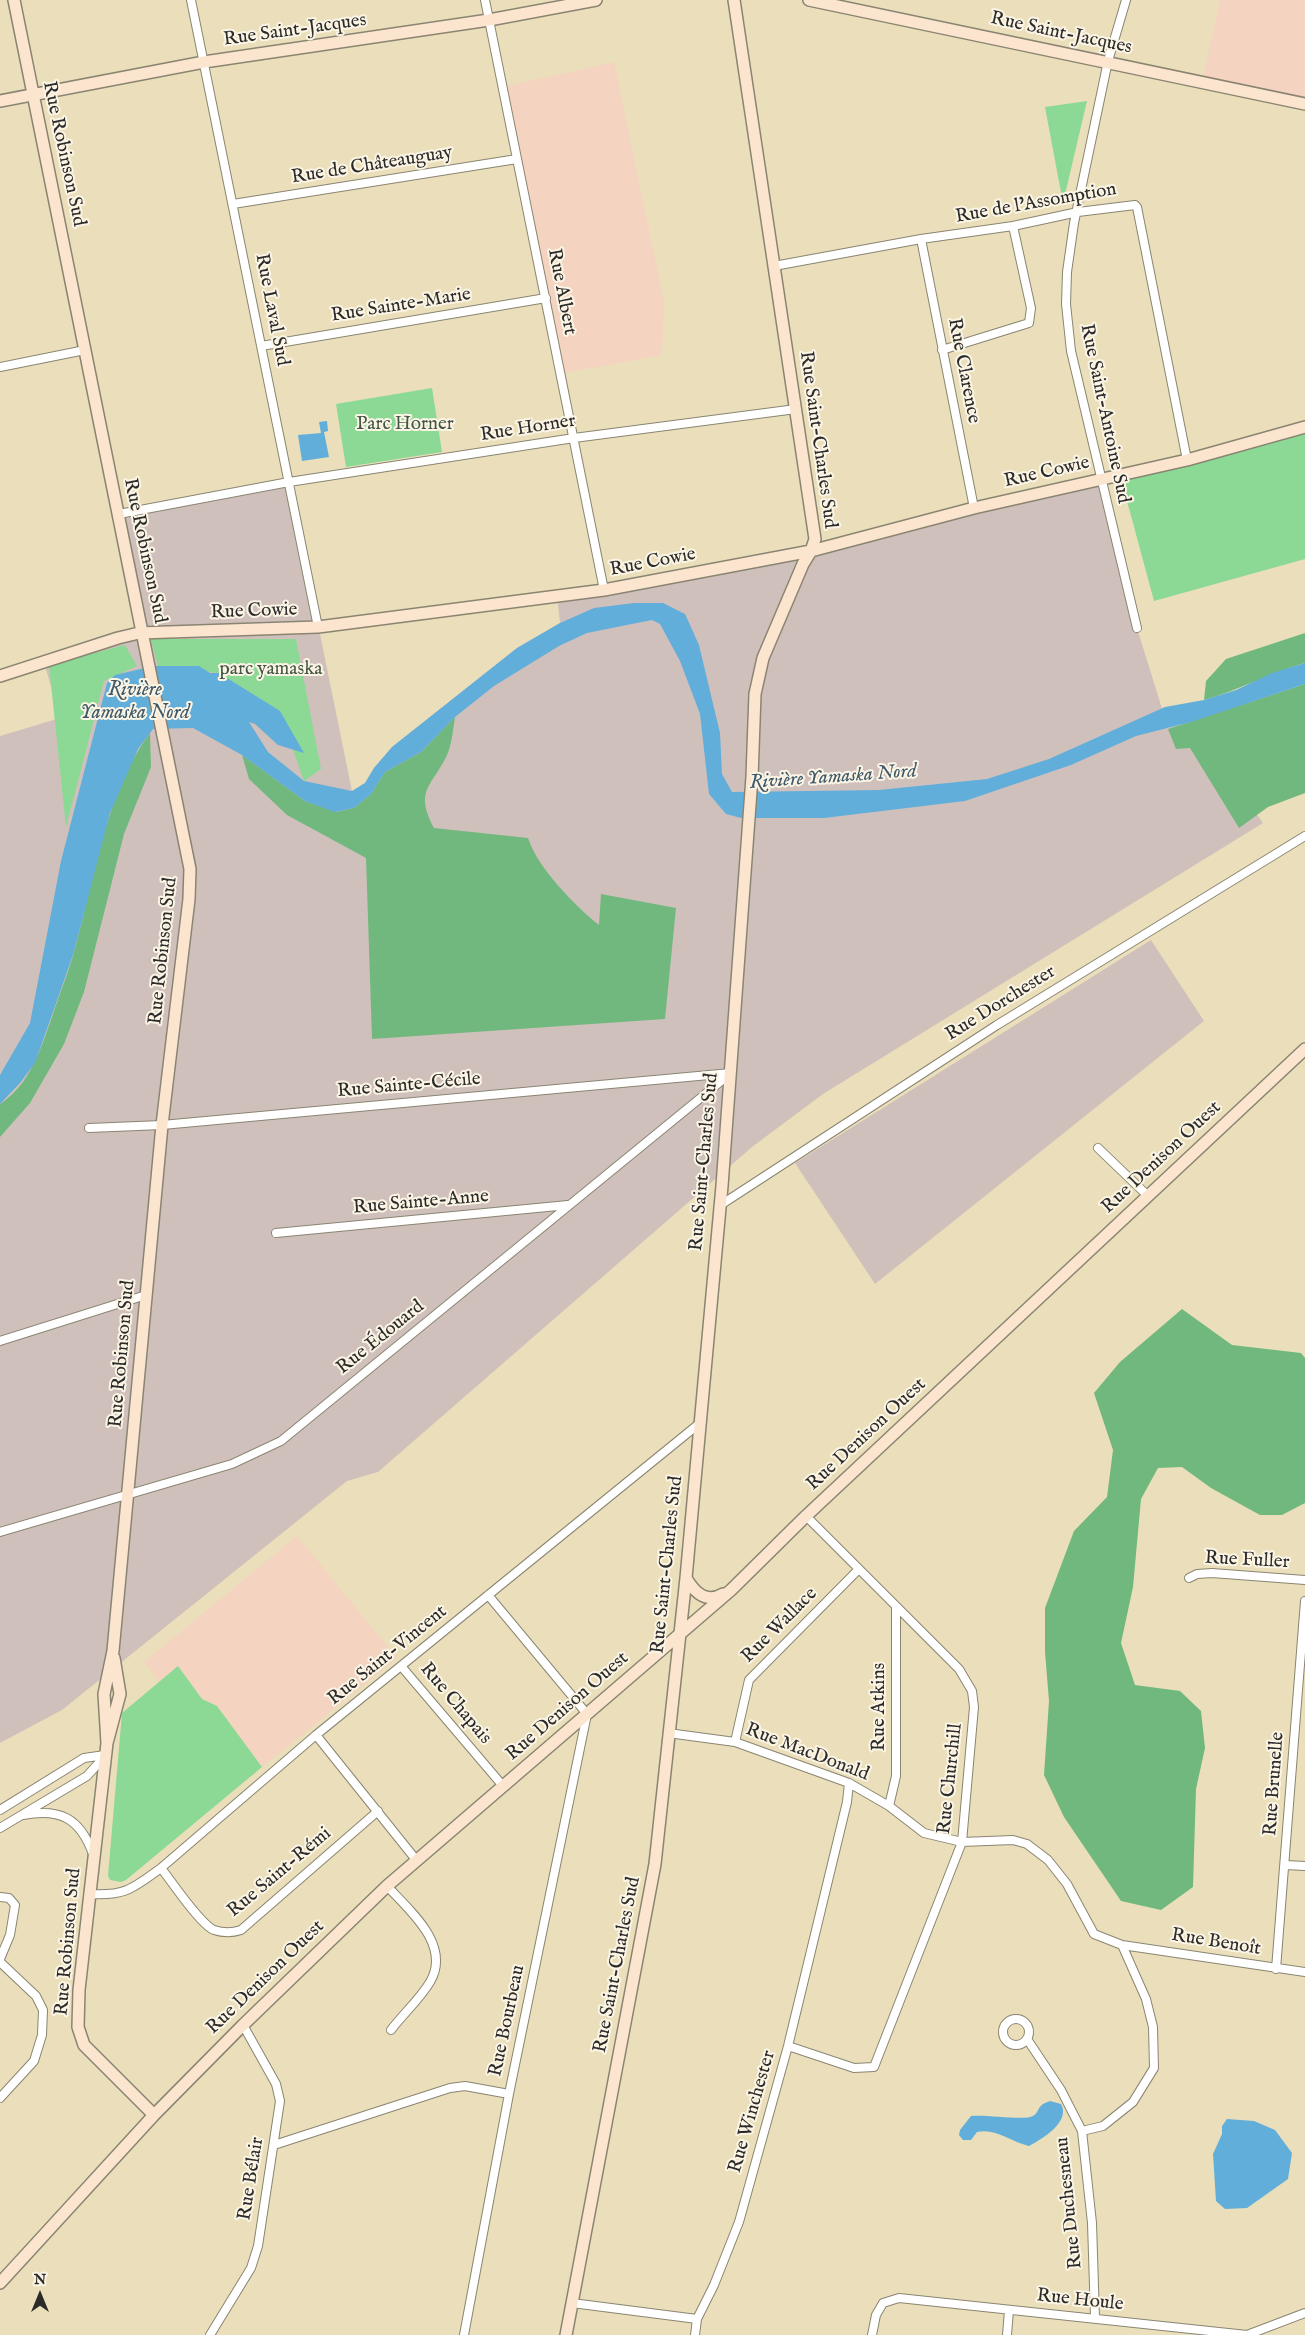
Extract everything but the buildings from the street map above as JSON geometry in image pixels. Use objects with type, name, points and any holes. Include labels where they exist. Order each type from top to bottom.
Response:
[{"type":"street","name":"Rue Robinson Sud","points":[[14,0],[190,869],[189,900],[162,1125],[113,1651],[104,1694],[107,1743],[80,1990],[78,2027],[84,2045],[154,2115]]},
{"type":"street","name":"Rue Laval Sud","points":[[191,0],[318,627]]},
{"type":"street","name":"Rue Albert","points":[[485,0],[604,590]]},
{"type":"street","name":"Rue Saint-Jacques","points":[[0,101],[204,62],[489,20],[596,0]]},
{"type":"street","name":"Rue Saint-Charles Sud","points":[[566,2335],[655,1864],[686,1578],[731,1073],[752,777],[755,694],[763,658],[815,539],[734,0]]},
{"type":"street","name":"Rue Saint-Jacques","points":[[809,0],[1108,61],[1305,104]]},
{"type":"street","name":"Rue Saint-Antoine Sud","points":[[1126,0],[1108,61],[1078,212],[1067,272],[1066,304],[1071,351],[1137,628]]},
{"type":"street","name":"Rue de Châteauguay","points":[[233,204],[517,159]]},
{"type":"street","name":"Rue de l'Assomption","points":[[774,266],[922,239],[1013,226],[1078,212],[1130,204],[1138,207],[1187,460]]},
{"type":"street","points":[[942,350],[1029,324],[1031,308],[1013,226]]},
{"type":"street","name":"Rue Clarence","points":[[922,239],[974,508]]},
{"type":"street","name":"Rue Sainte-Marie","points":[[261,346],[546,298]]},
{"type":"street","points":[[0,367],[85,350]]},
{"type":"street","name":"Rue Horner","points":[[119,514],[289,482],[574,438],[796,409]]},
{"type":"street","name":"Rue Cowie","points":[[0,676],[118,638],[318,627],[604,590],[811,551],[974,508],[1187,460],[1305,427]]},
{"type":"street","name":"Rue Dorchester","points":[[719,1206],[997,1025],[1305,836]]},
{"type":"street","name":"Rue Denison Ouest","points":[[0,2282],[154,2115],[242,2025],[387,1886],[731,1590],[806,1516],[1305,1049]]},
{"type":"street","name":"Rue Sainte-Cécile","points":[[90,1128],[162,1125],[731,1073]]},
{"type":"street","name":"Rue Édouard","points":[[0,1532],[232,1464],[281,1441],[731,1073]]},
{"type":"street","points":[[1098,1148],[1147,1195]]},
{"type":"street","name":"Rue Sainte-Anne","points":[[276,1233],[569,1205]]},
{"type":"street","points":[[0,1341],[146,1295]]},
{"type":"street","name":"Rue Saint-Vincent","points":[[91,1894],[112,1895],[124,1892],[136,1887],[161,1868],[316,1736],[700,1423]]},
{"type":"street","name":"Rue Churchill","points":[[788,2046],[854,2068],[874,2067],[962,1842],[974,1707],[972,1691],[959,1669],[806,1516]]},
{"type":"street","name":"Rue Wallace","points":[[735,1742],[749,1680],[858,1570]]},
{"type":"street","name":"Rue Fuller","points":[[1189,1578],[1197,1574],[1212,1573],[1305,1580]]},
{"type":"street","points":[[686,1578],[693,1590],[705,1598],[716,1598],[731,1590]]},
{"type":"street","points":[[488,1596],[587,1714]]},
{"type":"street","name":"Rue Brunelle","points":[[1276,1968],[1286,1865],[1305,1601]]},
{"type":"street","name":"Rue Atkins","points":[[889,1806],[896,1776],[896,1607]]},
{"type":"street","name":"Rue Chapais","points":[[401,1666],[503,1786]]},
{"type":"street","name":"Rue Bourbeau","points":[[464,2335],[509,2094],[587,1714]]},
{"type":"street","name":"Rue MacDonald","points":[[668,1733],[735,1742],[849,1783],[889,1806],[924,1833],[962,1842],[1013,1840],[1027,1844],[1048,1860],[1067,1884],[1094,1934],[1122,1945]]},
{"type":"street","points":[[316,1736],[417,1861]]},
{"type":"street","points":[[0,1810],[84,1758],[105,1756]]},
{"type":"street","points":[[0,1828],[16,1816],[87,1776],[105,1756]]},
{"type":"street","name":"Rue Winchester","points":[[694,2335],[697,2319],[714,2285],[739,2222],[788,2046],[847,1802],[849,1783]]},
{"type":"street","points":[[16,1816],[42,1811],[58,1815],[73,1822],[87,1837],[94,1858]]},
{"type":"street","name":"Rue Saint-Rémi","points":[[161,1868],[203,1922],[213,1930],[236,1932],[241,1930],[378,1811]]},
{"type":"street","points":[[1286,1865],[1305,1866]]},
{"type":"street","points":[[387,1886],[425,1928],[435,1949],[436,1959],[431,1981],[391,2030]]},
{"type":"street","points":[[0,1897],[9,1898],[15,1905],[10,1935],[0,1960],[36,1996],[43,2010],[42,2035],[34,2061],[0,2098]]},
{"type":"street","points":[[1082,2131],[1104,2126],[1133,2102],[1154,2068],[1153,2027],[1146,1999],[1122,1945]]},
{"type":"street","name":"Rue Benoît","points":[[1122,1945],[1305,1972]]},
{"type":"street","name":"Rue Bélair","points":[[210,2335],[251,2268],[258,2246],[280,2101],[276,2084],[242,2025]]},
{"type":"street","name":"Rue Duchesneau","points":[[1027,2038],[1061,2090],[1082,2131],[1092,2223],[1095,2318]]},
{"type":"street","points":[[274,2145],[450,2088],[465,2086],[509,2094]]},
{"type":"street","name":"Rue Houle","points":[[872,2335],[876,2315],[883,2303],[899,2298],[1247,2335],[1305,2313]]},
{"type":"street","points":[[572,2303],[697,2319]]},
{"type":"street","points":[[1007,2335],[1009,2310]]},
{"type":"shaded area","points":[[1220,0],[1305,0],[1305,105],[1202,82]]},
{"type":"shaded area","points":[[614,62],[664,302],[662,355],[559,374],[503,87]]},
{"type":"shaded area","points":[[1101,479],[1137,628],[1168,728],[1191,722],[1263,823],[823,1094],[752,1147],[378,1472],[347,1481],[62,1710],[0,1743],[0,736],[60,718],[44,662],[143,633],[119,514],[289,482],[352,791],[365,783],[374,768],[392,747],[517,648],[560,623],[557,597],[748,562]]},
{"type":"shaded area","points":[[1151,940],[1204,1021],[875,1284],[795,1163]]},
{"type":"shaded area","points":[[297,1536],[397,1658],[262,1767],[217,1706],[202,1699],[178,1667],[159,1681],[144,1662]]},
{"type":"green space","points":[[1087,101],[1063,203],[1045,107]]},
{"type":"green space","name":"Parc Horner","points":[[432,388],[442,452],[346,467],[336,404]]},
{"type":"green space","points":[[1305,427],[1305,559],[1154,601],[1120,475]]},
{"type":"green space","points":[[1305,633],[1305,663],[1204,700],[1206,681],[1226,659]]},
{"type":"green space","name":"parc yamaska","points":[[151,639],[296,639],[321,769],[304,781],[279,711],[219,673],[158,666]]},
{"type":"green space","points":[[125,645],[137,666],[104,681],[66,827],[49,665]]},
{"type":"green space","points":[[1305,684],[1305,793],[1268,807],[1239,828],[1190,748],[1176,749],[1168,729]]},
{"type":"green space","points":[[455,717],[449,751],[427,789],[425,796],[425,805],[434,828],[528,838],[548,873],[579,907],[599,925],[601,894],[676,908],[665,1019],[372,1039],[366,858],[287,815],[249,779],[242,755],[305,801],[336,812],[354,808],[371,794],[385,772],[421,752]]},
{"type":"green space","points":[[150,733],[151,767],[124,834],[84,992],[64,1044],[30,1103],[0,1137],[0,1104],[19,1087],[39,1053],[72,960],[112,810],[122,782],[135,756]]},
{"type":"green space","points":[[1182,1309],[1232,1345],[1301,1353],[1305,1358],[1305,1503],[1282,1515],[1260,1515],[1211,1488],[1182,1467],[1158,1468],[1141,1499],[1133,1587],[1121,1643],[1135,1685],[1180,1691],[1201,1711],[1205,1748],[1196,1789],[1193,1887],[1161,1910],[1121,1901],[1064,1817],[1044,1775],[1049,1701],[1045,1652],[1045,1608],[1074,1531],[1107,1497],[1113,1450],[1094,1393],[1120,1362]]},
{"type":"green space","points":[[178,1666],[202,1699],[217,1706],[262,1767],[126,1880],[121,1882],[110,1880],[108,1876],[122,1713]]},
{"type":"water","points":[[327,421],[328,431],[324,432],[329,457],[302,461],[298,435],[321,433],[319,422]]},
{"type":"water","name":"Rivière Yamaska Nord","points":[[634,603],[663,603],[685,614],[699,645],[720,733],[722,774],[732,792],[879,790],[987,779],[1049,759],[1165,707],[1204,700],[1236,690],[1272,673],[1305,663],[1305,684],[1191,722],[1136,736],[1071,765],[965,801],[824,818],[741,818],[726,814],[709,794],[700,714],[680,661],[660,624],[652,620],[587,633],[559,646],[494,686],[455,717],[421,752],[385,772],[371,794],[354,808],[335,812],[305,801],[242,755],[193,728],[153,729],[138,749],[110,813],[73,955],[35,1063],[20,1083],[0,1104],[0,1075],[30,1023],[61,861],[107,683],[115,675],[153,666],[199,666],[210,673],[219,673],[280,711],[304,753],[278,745],[255,724],[249,722],[268,752],[304,781],[352,791],[365,783],[374,768],[392,747],[517,648],[560,623],[594,608]]},
{"type":"water","points":[[1050,2101],[1061,2104],[1062,2117],[1054,2129],[1029,2146],[991,2132],[977,2132],[971,2140],[963,2140],[959,2135],[960,2130],[971,2116],[1029,2117],[1033,2116],[1042,2105]]},
{"type":"water","points":[[1227,2119],[1254,2121],[1275,2130],[1292,2153],[1288,2179],[1247,2208],[1225,2209],[1216,2201],[1213,2154],[1222,2134],[1222,2126]]}]
